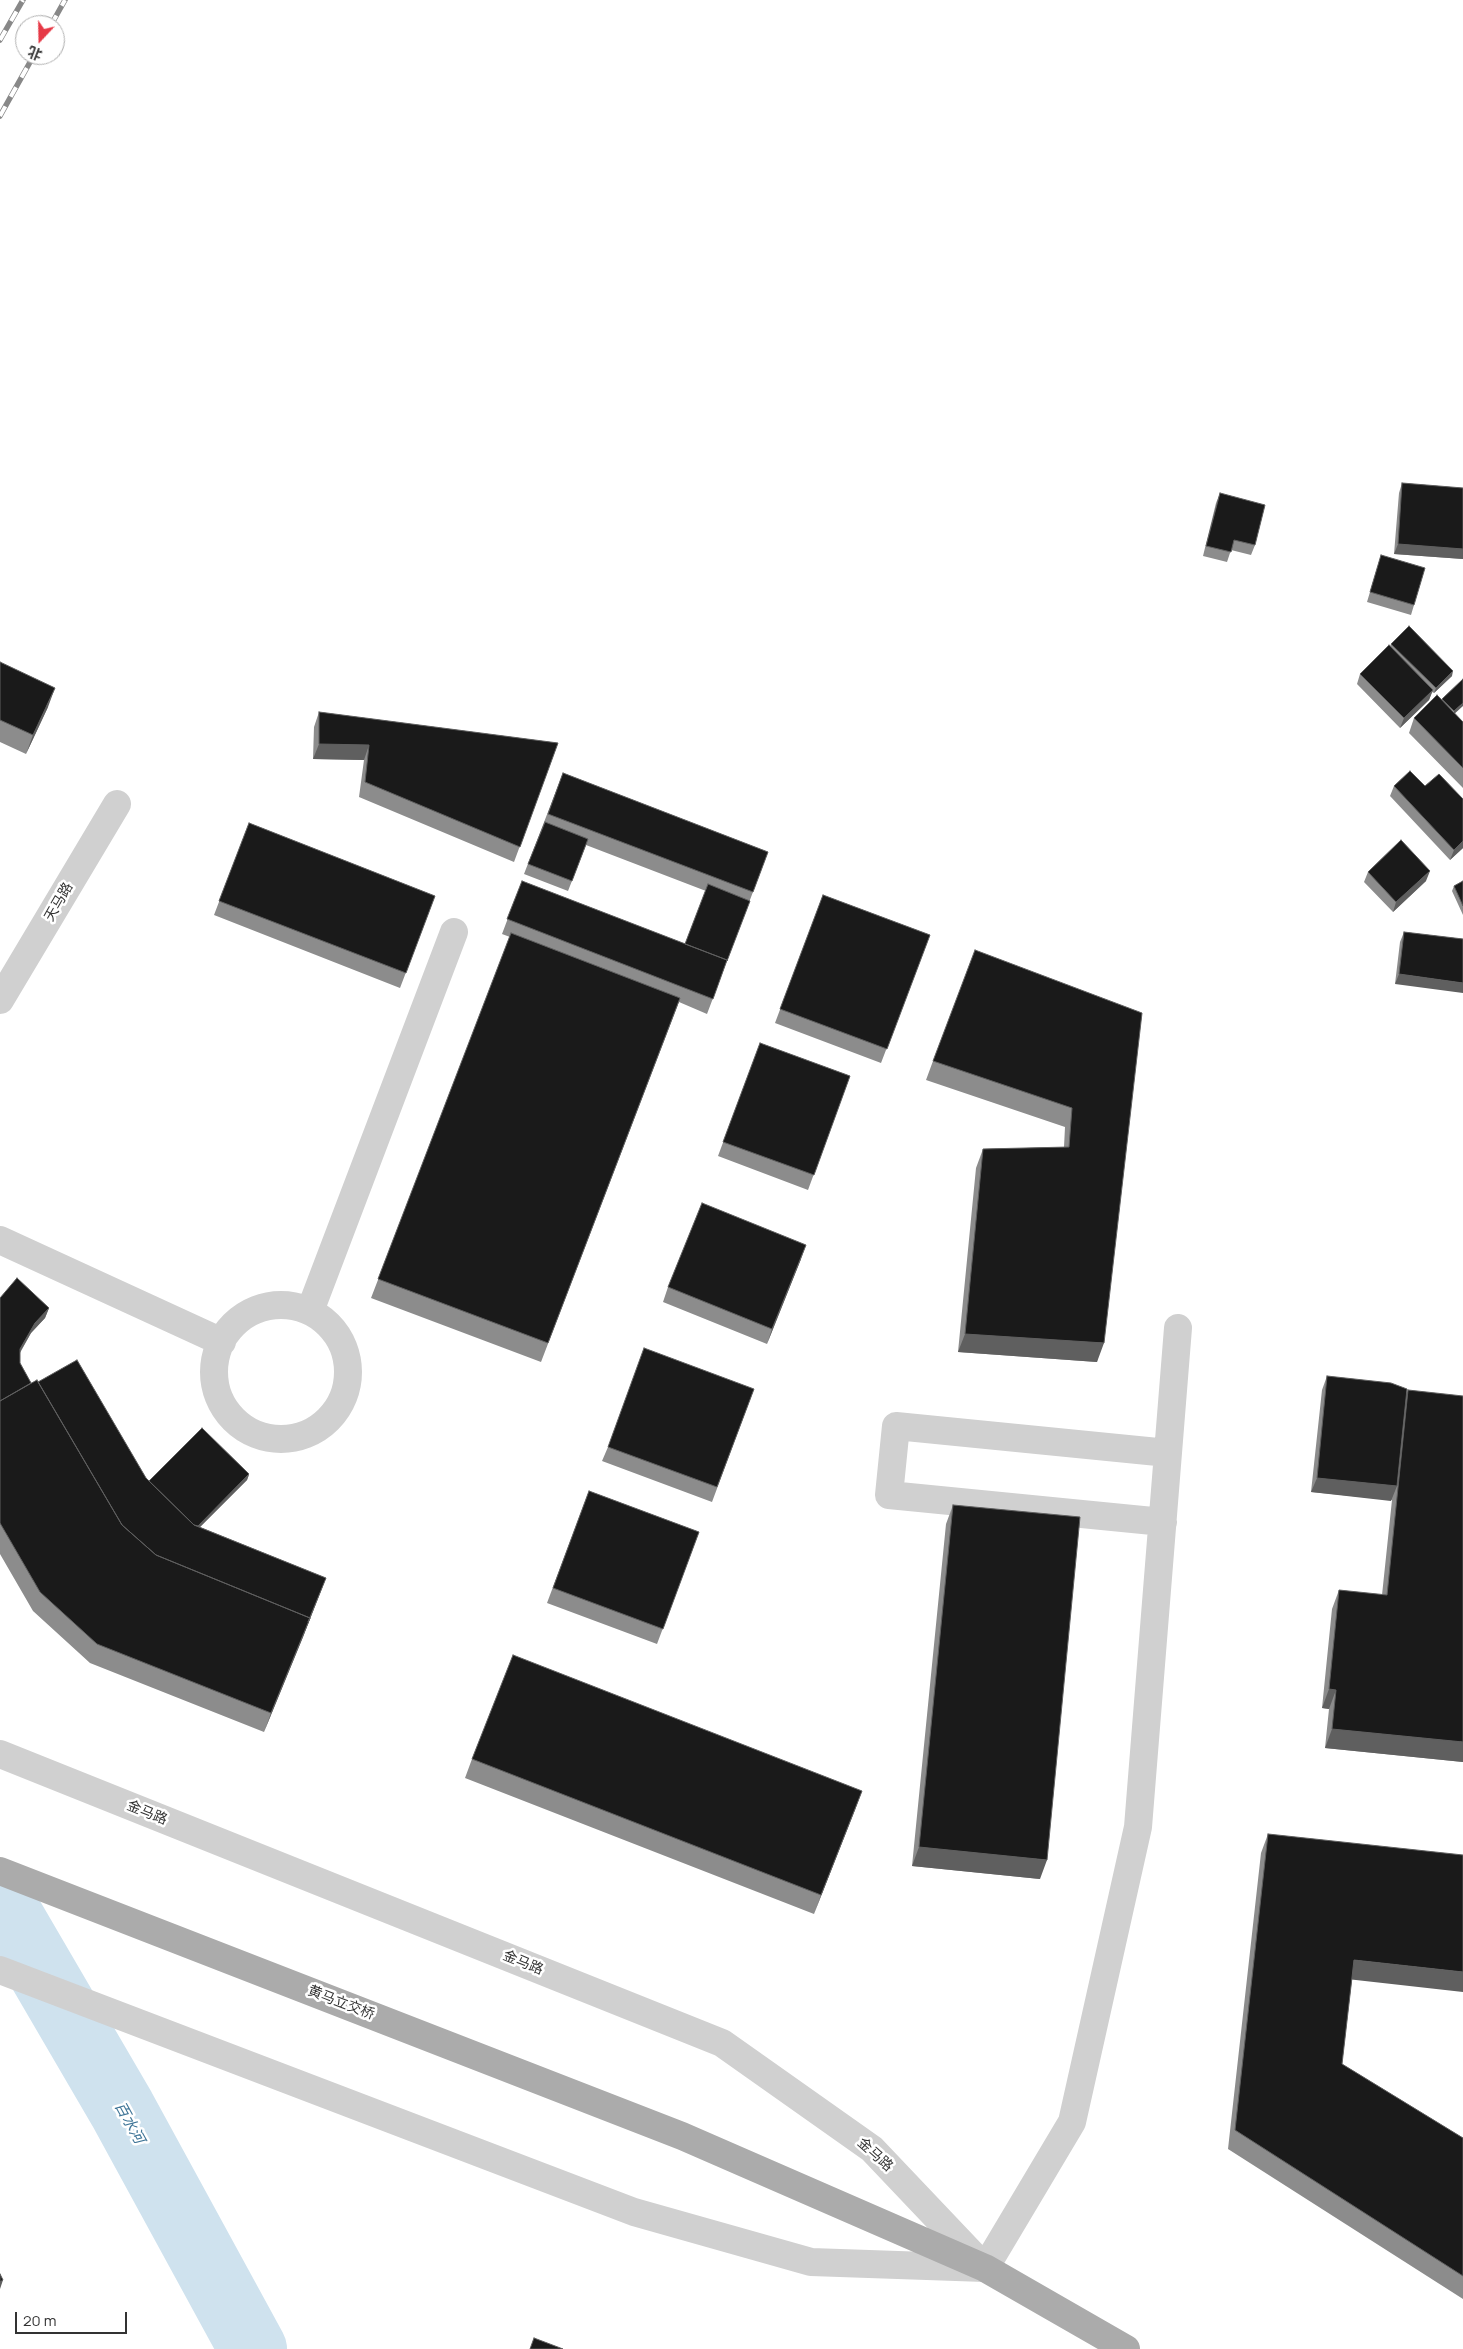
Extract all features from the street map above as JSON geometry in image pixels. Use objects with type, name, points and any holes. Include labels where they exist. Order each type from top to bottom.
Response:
[{"type":"main road","name":"黄马立交桥","points":[[0,1871],[682,2136]]},
{"type":"main road","name":"金马路","points":[[682,2136],[985,2268],[1126,2349]]},
{"type":"street","name":"天马路","points":[[0,1000],[117,804]]},
{"type":"street","points":[[310,1311],[454,932]]},
{"type":"street","points":[[0,1240],[222,1342]]},
{"type":"street","points":[[273,1305],[292,1306],[310,1311],[326,1321],[339,1337],[346,1354],[349,1373],[346,1392],[337,1409],[324,1423],[308,1433],[290,1438],[270,1438],[252,1432],[236,1422],[224,1407],[216,1389],[214,1370],[222,1342],[238,1320],[254,1310],[273,1305]]},
{"type":"street","points":[[985,2268],[1072,2122],[1138,1828],[1178,1328]]},
{"type":"street","points":[[1163,1522],[889,1495],[896,1426],[1168,1453]]},
{"type":"street","name":"金马路","points":[[0,1754],[722,2043],[872,2149],[985,2268]]},
{"type":"street","name":"金马路","points":[[0,1970],[634,2212],[811,2262],[985,2268]]},
{"type":"building","points":[[1402,483],[1463,488],[1463,549],[1398,544]]},
{"type":"building","points":[[1220,493],[1265,505],[1255,545],[1234,540],[1231,552],[1206,546]]},
{"type":"building","points":[[1381,555],[1425,568],[1414,605],[1370,592]]},
{"type":"building","points":[[1409,626],[1453,671],[1436,688],[1391,644]]},
{"type":"building","points":[[1389,645],[1433,690],[1404,718],[1360,674]]},
{"type":"building","points":[[0,662],[55,688],[33,735],[0,720]]},
{"type":"building","points":[[1463,679],[1463,703],[1454,711],[1442,699]]},
{"type":"building","points":[[1437,695],[1463,722],[1463,768],[1414,718]]},
{"type":"building","points":[[319,712],[558,743],[520,847],[365,782],[369,745],[319,744]]},
{"type":"building","points":[[1410,771],[1425,786],[1439,774],[1463,799],[1463,841],[1454,850],[1394,786]]},
{"type":"building","points":[[563,773],[768,852],[753,892],[548,814]]},
{"type":"building","points":[[545,822],[588,839],[572,881],[528,864]]},
{"type":"building","points":[[249,823],[435,896],[406,973],[219,901]]},
{"type":"building","points":[[1401,840],[1430,871],[1396,902],[1368,872]]},
{"type":"building","points":[[522,881],[727,960],[713,999],[507,919]]},
{"type":"building","points":[[1463,881],[1463,906],[1454,886]]},
{"type":"building","points":[[708,884],[750,901],[727,961],[685,944]]},
{"type":"building","points":[[823,895],[930,935],[887,1049],[780,1009]]},
{"type":"building","points":[[1404,932],[1463,939],[1463,983],[1399,974]]},
{"type":"building","points":[[511,933],[680,998],[548,1343],[378,1279]]},
{"type":"building","points":[[975,950],[1142,1013],[1104,1343],[965,1334],[983,1149],[1069,1147],[1072,1108],[933,1061]]},
{"type":"building","points":[[760,1043],[850,1076],[814,1175],[723,1142]]},
{"type":"building","points":[[702,1203],[806,1245],[772,1329],[668,1287]]},
{"type":"building","points":[[17,1278],[49,1308],[35,1323],[20,1349],[20,1363],[31,1383],[0,1401],[0,1298]]},
{"type":"building","points":[[644,1348],[754,1389],[717,1487],[608,1447]]},
{"type":"building","points":[[77,1360],[146,1478],[194,1525],[326,1578],[310,1618],[156,1555],[122,1525],[38,1382]]},
{"type":"building","points":[[1327,1376],[1391,1383],[1407,1389],[1397,1486],[1317,1478]]},
{"type":"building","points":[[37,1380],[122,1525],[156,1555],[310,1618],[271,1713],[97,1644],[40,1592],[0,1523],[0,1401]]},
{"type":"building","points":[[1408,1390],[1463,1396],[1463,1742],[1332,1729],[1336,1690],[1329,1689],[1339,1590],[1387,1595]]},
{"type":"building","points":[[202,1428],[249,1474],[198,1526],[194,1525],[149,1481]]},
{"type":"building","points":[[589,1491],[699,1532],[663,1629],[553,1588]]},
{"type":"building","points":[[953,1505],[1080,1517],[1047,1860],[919,1847]]},
{"type":"building","points":[[513,1655],[862,1791],[821,1895],[472,1759]]},
{"type":"building","points":[[1268,1834],[1463,1855],[1463,1972],[1354,1960],[1342,2064],[1463,2138],[1463,2276],[1235,2130]]},
{"type":"building","points":[[534,2338],[563,2349],[530,2349]]},
{"type":"waterway","name":"百水河","points":[[0,1900],[122,2109],[253,2349]]},
{"type":"railway","points":[[0,40],[23,0]]},
{"type":"railway","points":[[57,15],[65,0]]},
{"type":"railway","points":[[0,116],[28,65]]}]
